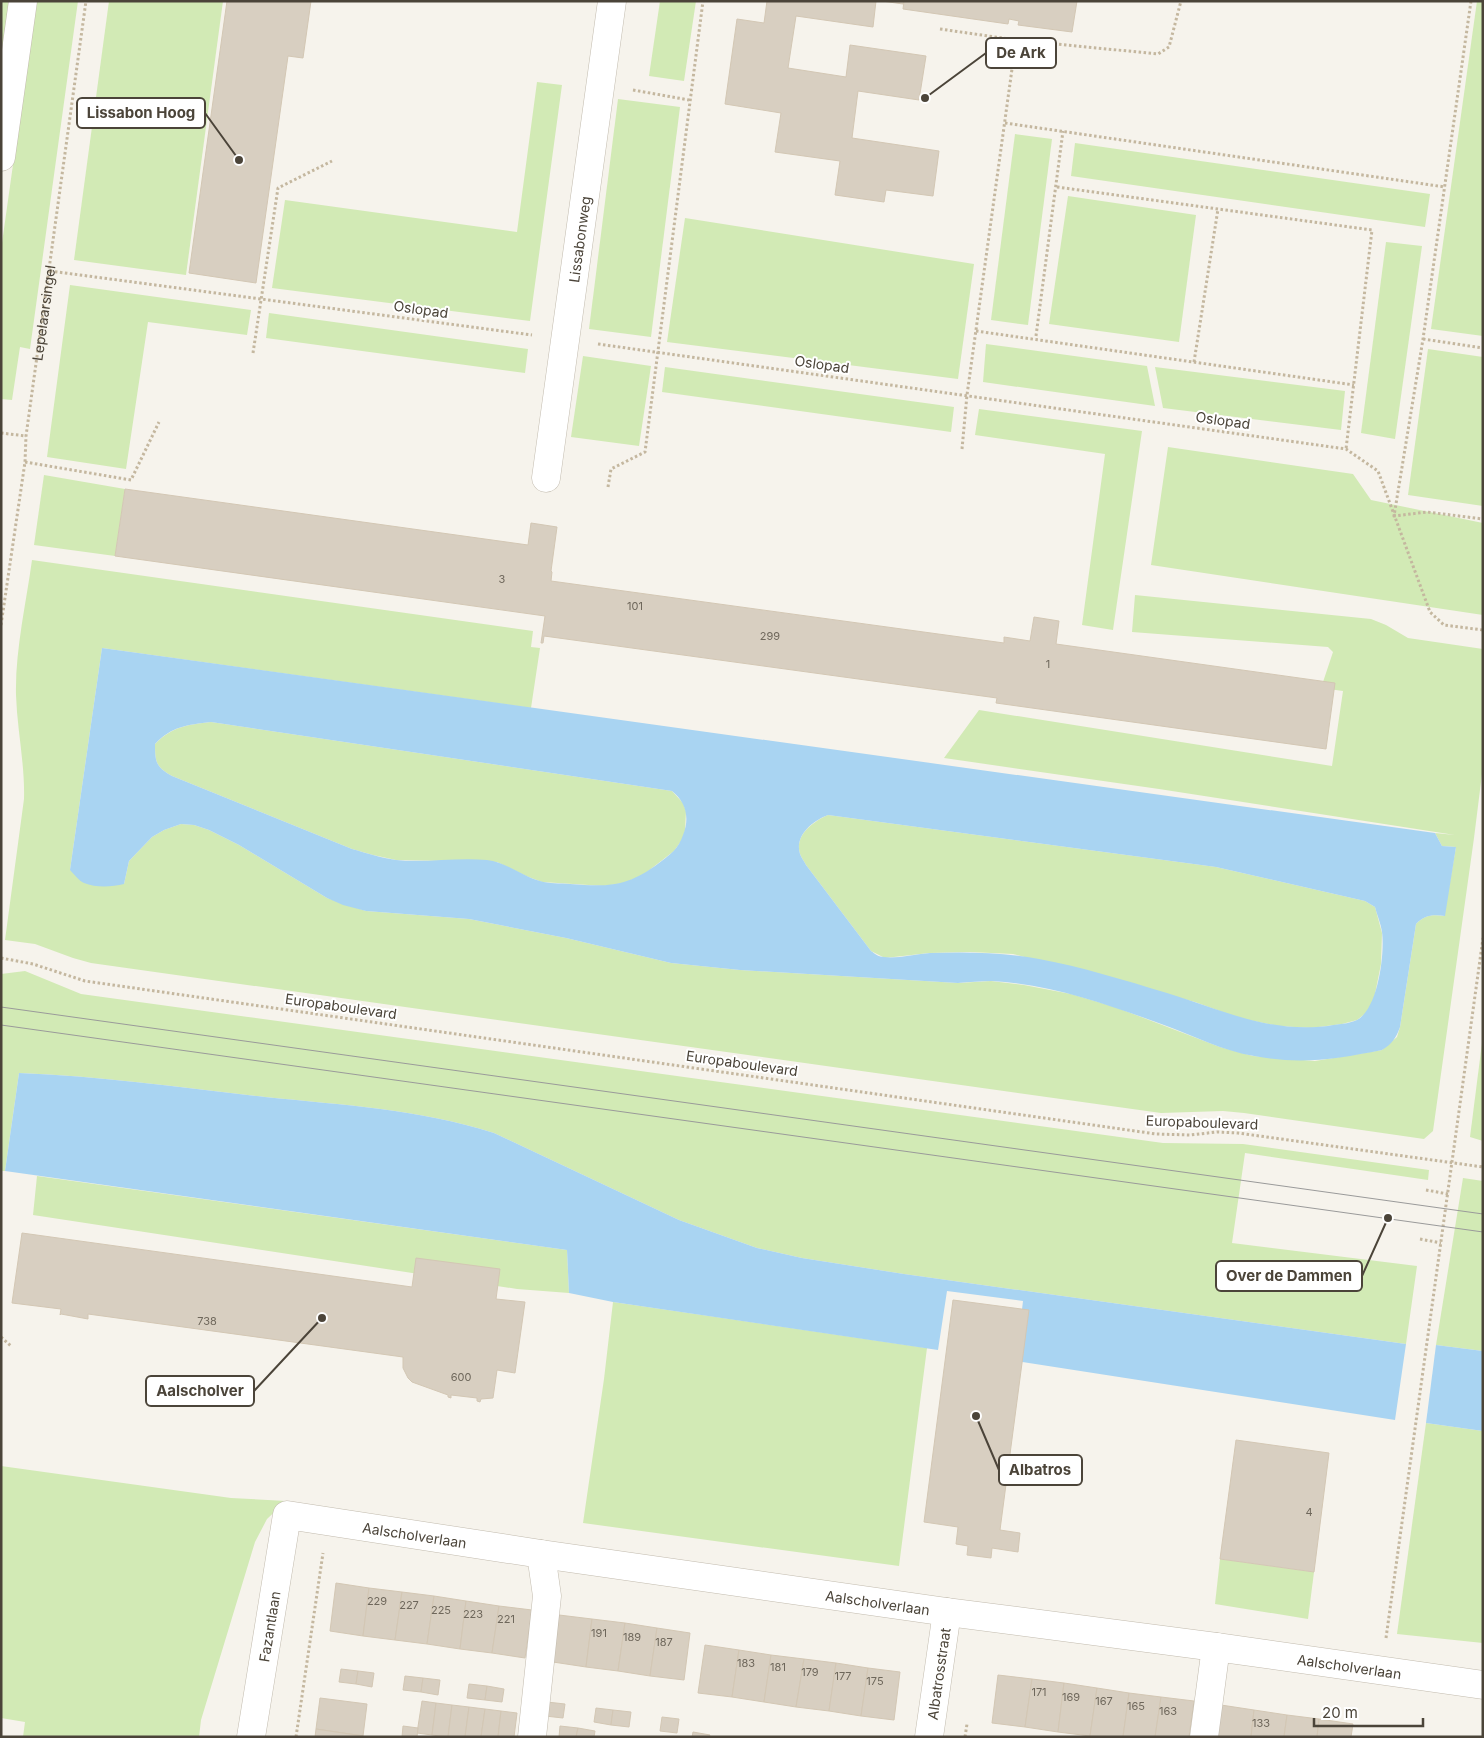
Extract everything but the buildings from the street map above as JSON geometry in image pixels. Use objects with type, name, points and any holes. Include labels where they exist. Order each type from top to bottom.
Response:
[{"type":"street","points":[[1,157],[23,1]]},
{"type":"street","name":"Lissabonweg","points":[[546,478],[612,1]]},
{"type":"street","name":"Aalscholverlaan","points":[[287,1515],[541,1554],[947,1612],[1216,1647],[1483,1685]]},
{"type":"street","name":"Fazantlaan","points":[[251,1737],[287,1515]]},
{"type":"street","points":[[532,1737],[547,1596],[541,1554]]},
{"type":"street","name":"Albatrosstraat","points":[[929,1737],[947,1612]]},
{"type":"street","points":[[1204,1737],[1216,1647]]},
{"type":"path","name":"Lepelaarsingel","points":[[1,626],[25,462],[26,436],[86,1]]},
{"type":"path","points":[[608,487],[611,469],[645,452],[703,1]]},
{"type":"path","points":[[940,29],[1016,40],[1158,54],[1169,47],[1181,1]]},
{"type":"path","points":[[1471,1],[1423,339],[1394,516],[1427,512],[1483,519]]},
{"type":"path","points":[[962,449],[967,395],[1016,40]]},
{"type":"path","points":[[601,85],[690,100]]},
{"type":"path","points":[[1005,123],[1445,187]]},
{"type":"path","points":[[1036,336],[1063,131]]},
{"type":"path","points":[[253,353],[278,188],[332,161]]},
{"type":"path","points":[[1057,187],[1372,230],[1346,449]]},
{"type":"path","points":[[1194,362],[1218,209]]},
{"type":"path","name":"Oslopad","points":[[50,271],[659,352],[1346,449],[1378,471],[1430,612],[1444,625],[1483,630]]},
{"type":"path","points":[[976,331],[1354,384]]},
{"type":"path","points":[[1423,339],[1483,348]]},
{"type":"path","points":[[25,462],[131,480],[159,422]]},
{"type":"path","points":[[1,432],[26,436]]},
{"type":"path","points":[[1,583],[7,584]]},
{"type":"path","points":[[1381,1671],[1483,938]]},
{"type":"path","name":"Europaboulevard","points":[[1,958],[34,964],[85,981],[1156,1134],[1190,1135],[1238,1132],[1483,1167]]},
{"type":"path","points":[[1426,1190],[1448,1194]]},
{"type":"path","points":[[1420,1239],[1441,1243]]},
{"type":"path","points":[[1,1338],[12,1347]]},
{"type":"path","points":[[296,1737],[328,1520]]},
{"type":"green space","points":[[1,1],[13,1],[1,87]]},
{"type":"green space","points":[[36,1],[78,1],[30,349],[20,347],[12,400],[1,399],[1,250]]},
{"type":"green space","points":[[109,1],[223,1],[186,275],[74,260]]},
{"type":"green space","points":[[660,1],[696,1],[684,81],[649,76]]},
{"type":"green space","points":[[1477,1],[1483,1],[1483,336],[1431,329]]},
{"type":"green space","points":[[537,82],[562,85],[530,321],[272,288],[285,200],[517,232]]},
{"type":"green space","points":[[618,99],[680,107],[651,337],[589,329]]},
{"type":"green space","points":[[1015,134],[1052,139],[1028,325],[991,320]]},
{"type":"green space","points":[[1075,143],[1430,194],[1425,227],[1071,176]]},
{"type":"green space","points":[[1068,196],[1196,215],[1179,342],[1049,324]]},
{"type":"green space","points":[[685,218],[974,264],[958,379],[667,342]]},
{"type":"green space","points":[[1386,242],[1422,246],[1395,439],[1361,433]]},
{"type":"green space","points":[[70,285],[251,310],[247,335],[148,322],[126,469],[47,457]]},
{"type":"green space","points":[[269,313],[528,349],[525,373],[266,338]]},
{"type":"green space","points":[[986,344],[1147,366],[1155,406],[983,382]]},
{"type":"green space","points":[[1428,349],[1483,357],[1483,506],[1408,495]]},
{"type":"green space","points":[[583,356],[651,366],[639,446],[571,437]]},
{"type":"green space","points":[[665,367],[954,407],[951,432],[662,392]]},
{"type":"green space","points":[[1155,367],[1345,391],[1341,430],[1163,408]]},
{"type":"green space","points":[[979,409],[1142,431],[1113,630],[1082,625],[1105,454],[975,435]]},
{"type":"green space","points":[[1168,447],[1353,474],[1371,500],[1483,523],[1483,615],[1151,565]]},
{"type":"green space","points":[[44,475],[125,489],[115,556],[34,545]]},
{"type":"green space","points":[[32,560],[533,631],[531,647],[540,648],[531,708],[102,648],[70,870],[124,884],[129,861],[152,837],[181,824],[194,825],[209,830],[239,845],[327,898],[366,911],[469,919],[566,938],[671,963],[740,970],[958,983],[991,981],[1024,985],[1071,994],[1115,1007],[1220,1047],[1253,1056],[1315,1061],[1382,1050],[1397,1037],[1416,924],[1429,916],[1444,916],[1456,847],[1442,846],[1435,833],[1455,835],[944,758],[979,710],[1332,766],[1343,691],[1321,688],[1333,652],[1328,647],[1132,632],[1135,595],[1371,619],[1386,625],[1408,638],[1483,649],[1483,766],[1433,1131],[1424,1139],[1244,1113],[1223,1111],[1161,1113],[91,963],[35,944],[5,940],[24,799],[16,678]]},
{"type":"green space","points":[[211,722],[672,791],[683,803],[686,811],[685,831],[682,840],[674,851],[643,875],[624,883],[604,886],[542,882],[497,862],[396,860],[373,855],[352,849],[172,776],[160,767],[156,760],[155,744],[168,733],[181,727]]},
{"type":"green space","points":[[828,815],[1216,867],[1365,901],[1375,907],[1382,933],[1381,964],[1374,999],[1366,1013],[1357,1020],[1311,1028],[1278,1026],[1239,1018],[1195,1002],[1013,954],[929,953],[885,958],[871,951],[800,855],[800,841],[806,830]]},
{"type":"green space","points":[[25,971],[81,994],[1163,1143],[1243,1144],[1429,1170],[1428,1180],[1245,1153],[1232,1243],[1417,1266],[1406,1344],[904,1274],[802,1258],[757,1248],[679,1220],[494,1133],[438,1118],[381,1109],[111,1080],[19,1073],[5,1171],[1,1171],[1,974]]},
{"type":"green space","points":[[1483,1035],[1483,1141],[1470,1137]]},
{"type":"green space","points":[[37,1176],[567,1250],[569,1293],[517,1289],[33,1215]]},
{"type":"green space","points":[[1463,1178],[1483,1181],[1483,1351],[1436,1345]]},
{"type":"green space","points":[[613,1302],[927,1348],[899,1566],[583,1523]]},
{"type":"green space","points":[[1426,1423],[1483,1431],[1483,1643],[1397,1634]]},
{"type":"green space","points":[[1,1466],[231,1498],[286,1501],[267,1519],[255,1542],[201,1720],[199,1737],[23,1737],[25,1722],[1,1718]]},
{"type":"green space","points":[[1220,1559],[1314,1572],[1308,1619],[1215,1604]]},
{"type":"water","points":[[102,648],[1435,833],[1442,846],[1456,847],[1445,916],[1429,916],[1416,924],[1400,1027],[1397,1034],[1382,1050],[1318,1060],[1271,1059],[1242,1054],[1101,1003],[1036,986],[992,981],[958,983],[740,970],[671,963],[566,938],[469,919],[366,911],[343,905],[327,898],[239,845],[209,830],[194,825],[181,824],[152,837],[129,861],[124,884],[114,886],[89,885],[80,881],[70,870]],"holes":[[[211,722],[672,791],[681,800],[683,805],[686,817],[685,829],[677,847],[648,871],[627,881],[607,885],[543,882],[501,863],[487,860],[407,861],[385,858],[352,849],[172,776],[160,767],[156,760],[155,744],[161,738],[180,727]],[[828,815],[1216,867],[1365,901],[1375,907],[1382,932],[1381,967],[1375,993],[1370,1005],[1357,1020],[1328,1026],[1285,1026],[1226,1013],[1119,979],[1039,959],[1012,955],[971,953],[880,956],[871,951],[806,865],[800,854],[800,841],[806,829]]]},
{"type":"water","points":[[19,1073],[142,1083],[381,1109],[438,1118],[494,1133],[679,1220],[757,1248],[802,1258],[904,1274],[1406,1344],[1395,1420],[1016,1361],[1023,1301],[947,1291],[938,1350],[613,1302],[569,1293],[567,1250],[5,1171]]},
{"type":"water","points":[[1436,1345],[1483,1351],[1483,1431],[1426,1423]]},
{"type":"tram line","points":[[1,1007],[1483,1214]]},
{"type":"tram line","points":[[1,1025],[1483,1232]]},
{"type":"place","name":"De Ark","points":[[925,98]]},
{"type":"place","name":"Lissabon Hoog","points":[[239,160]]},
{"type":"place","name":"Over de Dammen","points":[[1388,1218]]},
{"type":"place","name":"Aalscholver","points":[[322,1318]]},
{"type":"place","name":"Albatros","points":[[976,1416]]}]
